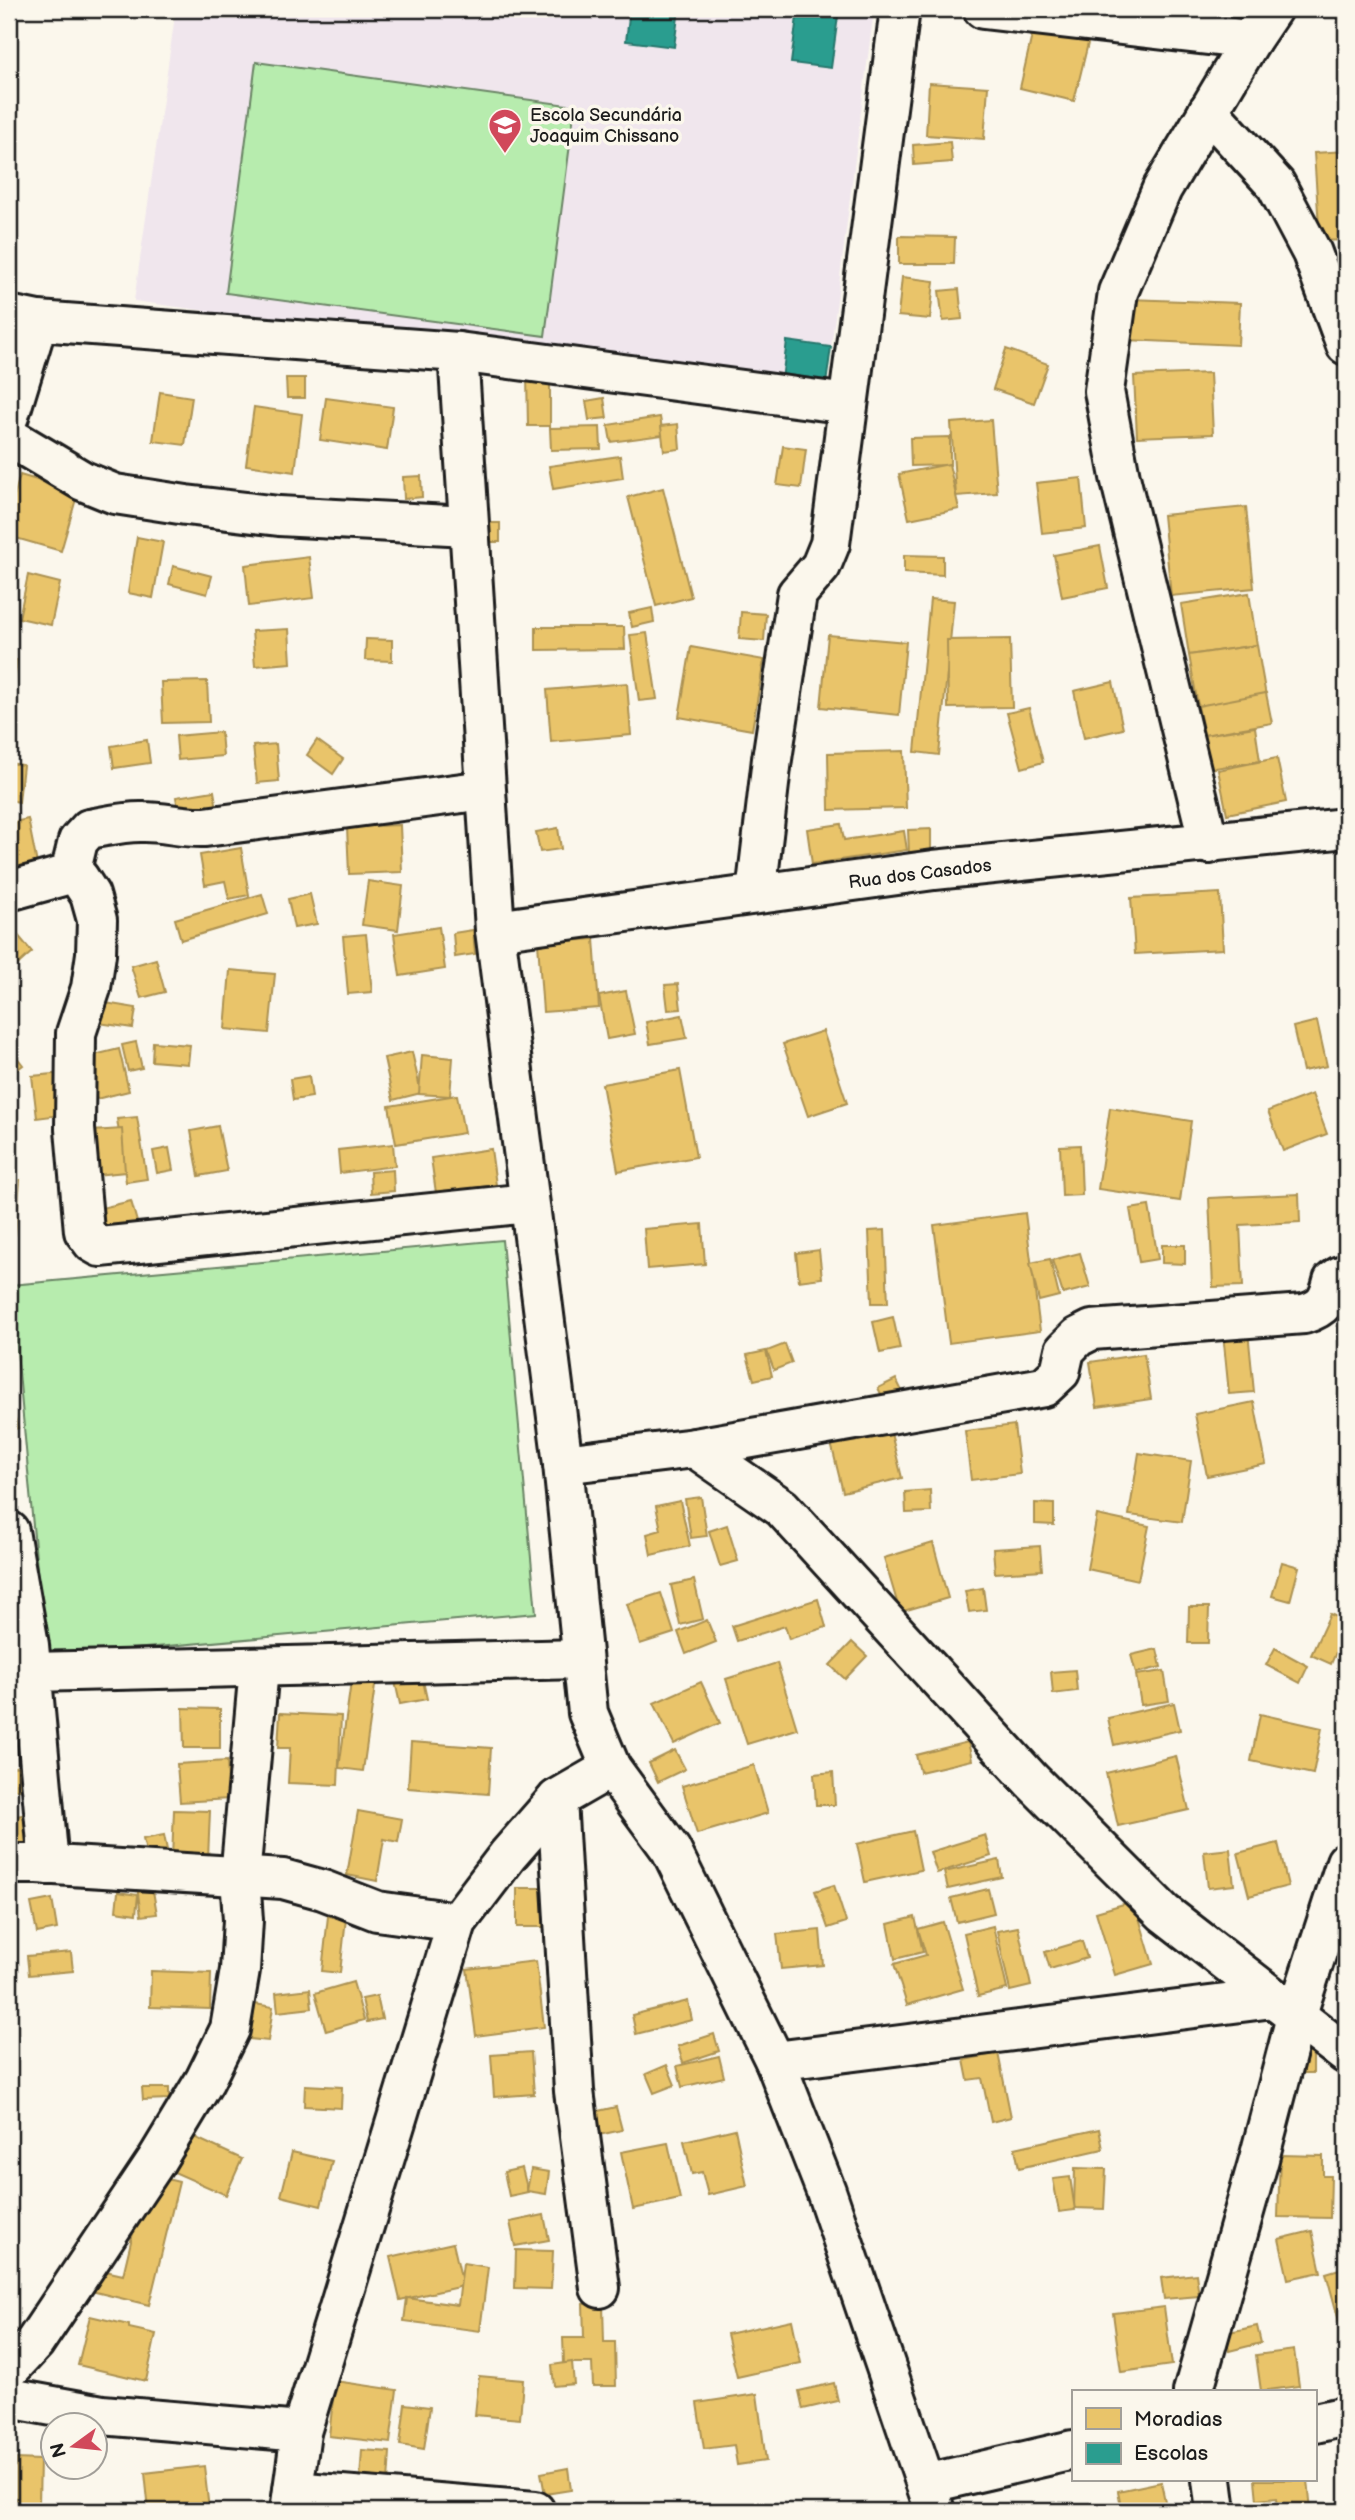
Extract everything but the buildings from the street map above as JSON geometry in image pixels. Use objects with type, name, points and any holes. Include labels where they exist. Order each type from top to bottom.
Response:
[{"type":"street","points":[[756,894],[797,594],[821,566],[830,544],[900,9]]},
{"type":"street","points":[[983,9],[1251,40]]},
{"type":"street","points":[[1209,844],[1120,477],[1104,391],[1118,292],[1162,189],[1272,9]]},
{"type":"street","points":[[1208,111],[1276,185],[1312,253],[1346,345]]},
{"type":"street","points":[[9,416],[23,318],[458,352],[848,404]]},
{"type":"street","points":[[458,352],[495,930],[563,1464],[588,1713],[611,1768],[671,1850],[775,2061],[826,2191],[931,2498],[1072,2450]]},
{"type":"street","points":[[9,437],[83,481],[115,494],[279,516],[468,526]]},
{"type":"street","points":[[70,874],[78,841],[89,829],[140,821],[171,823],[187,828],[205,827],[485,790]]},
{"type":"street","name":"Rua dos Casados","points":[[495,930],[934,870],[1346,828]]},
{"type":"street","points":[[9,891],[70,874],[79,878],[90,895],[97,920],[91,988],[76,1033],[75,1129],[84,1231],[100,1247],[529,1203]]},
{"type":"street","points":[[563,1464],[695,1448],[1044,1387],[1060,1373],[1065,1350],[1079,1337],[1093,1331],[1304,1314],[1320,1310],[1328,1302],[1333,1281],[1346,1275]]},
{"type":"street","points":[[695,1448],[782,1508],[1031,1780],[1164,1913],[1346,2053]]},
{"type":"street","points":[[9,1535],[29,1644],[49,1865]]},
{"type":"street","points":[[32,1672],[581,1660]]},
{"type":"street","points":[[9,2370],[35,2342],[148,2173],[205,2080],[230,2029],[241,1957],[243,1920],[240,1877],[259,1668]]},
{"type":"street","points":[[535,2511],[291,2501],[301,2432],[457,1922],[508,1855],[557,1798],[611,1768]]},
{"type":"street","points":[[557,1798],[574,2091],[600,2288]]},
{"type":"street","points":[[1194,2390],[1259,2159],[1284,2007],[1346,1862]]},
{"type":"street","points":[[9,1864],[283,1879],[323,1890],[377,1912],[457,1922]]},
{"type":"street","points":[[775,2061],[1284,2007]]},
{"type":"street","points":[[9,2398],[102,2415],[301,2432]]},
{"type":"street","points":[[1316,2423],[1346,2416]]},
{"type":"street","points":[[1212,2482],[1216,2511]]},
{"type":"shaded area","name":"Escola Secundária Joaquim Chissano","points":[[176,9],[874,9],[825,395],[134,301]]},
{"type":"green space","points":[[256,62],[575,106],[545,336],[226,293]]},
{"type":"green space","points":[[502,1240],[536,1613],[45,1657],[11,1285]]},
{"type":"place","name":"Escola Secundária Joaquim Chissano","points":[[505,155]]}]
